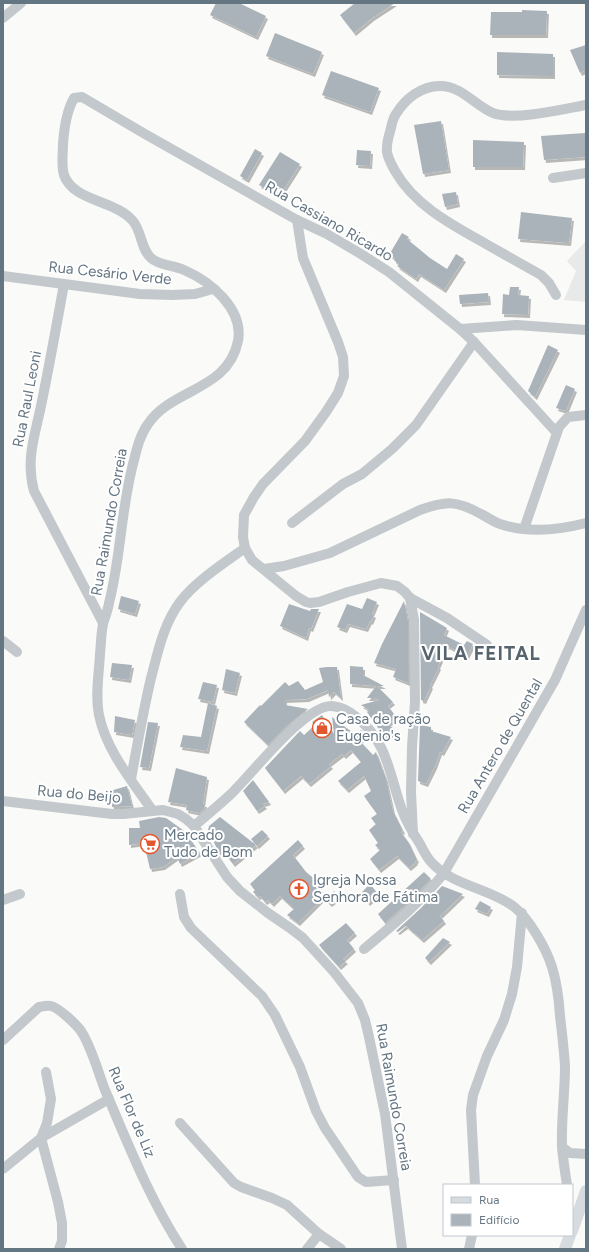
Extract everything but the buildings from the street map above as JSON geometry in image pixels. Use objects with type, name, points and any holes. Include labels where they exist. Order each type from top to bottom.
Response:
[{"type":"main road","points":[[573,1228],[586,1191]]},
{"type":"main road","points":[[566,1249],[570,1236]]},
{"type":"street","points":[[3,18],[21,3]]},
{"type":"street","points":[[556,295],[549,282],[541,275],[446,222],[413,195],[397,175],[387,153],[386,144],[394,117],[406,100],[413,94],[439,86],[453,88],[493,113],[501,115],[543,113],[586,105]]},
{"type":"street","name":"Rua Raimundo Correia","points":[[95,104],[82,97],[74,98],[69,106],[64,135],[62,162],[64,175],[75,189],[86,197],[116,207],[130,218],[138,228],[147,253],[154,260],[166,265],[181,268],[193,274],[213,289],[227,302],[239,327],[237,348],[229,363],[216,377],[164,407],[148,423],[138,443],[127,488],[114,580],[103,623],[97,702],[99,717],[105,736],[113,751],[152,810]]},
{"type":"street","name":"Rua Cassiano Ricardo","points":[[95,104],[297,220],[327,234],[389,272],[474,342],[556,432]]},
{"type":"street","points":[[553,178],[586,172]]},
{"type":"street","points":[[297,220],[303,258],[338,342],[343,357],[344,376],[338,393],[305,441],[263,484],[254,497],[244,515],[243,537],[245,548],[252,560],[296,596],[310,603],[319,602],[370,585],[382,583],[397,586],[410,598],[447,618],[487,645]]},
{"type":"street","name":"Rua Cesário Verde","points":[[3,276],[126,293],[172,295],[195,294],[213,289]]},
{"type":"street","name":"Rua Raul Leoni","points":[[64,284],[41,411],[30,453],[30,478],[34,491],[103,623]]},
{"type":"street","points":[[460,329],[517,325],[586,330]]},
{"type":"street","points":[[292,523],[343,484],[362,474],[392,449],[416,425],[474,342]]},
{"type":"street","points":[[524,529],[556,432],[563,421],[568,417],[586,415]]},
{"type":"street","points":[[264,569],[284,566],[330,552],[420,510],[449,502],[458,504],[499,524],[524,529],[556,529],[586,523]]},
{"type":"street","points":[[131,779],[159,644],[169,620],[180,602],[223,564],[245,548]]},
{"type":"street","points":[[410,598],[414,620],[414,702],[411,792],[413,834]]},
{"type":"street","name":"Rua Antero de Quental","points":[[364,949],[422,899],[444,872],[555,680],[586,610]]},
{"type":"street","points":[[3,641],[17,652]]},
{"type":"street","points":[[194,826],[233,792],[262,759],[286,735],[318,710],[325,706],[340,707],[366,724],[376,737],[385,754],[401,809],[413,834],[432,863],[454,880],[488,893],[512,905],[522,913],[540,941],[552,966],[557,986],[565,1064],[562,1147],[567,1184]]},
{"type":"street","name":"Rua do Beijo","points":[[3,801],[112,814],[164,810],[178,814],[194,826]]},
{"type":"street","name":"Rua Raimundo Correia","points":[[194,826],[227,877],[254,903],[303,938],[334,972],[358,1003],[365,1020],[385,1114],[402,1249]]},
{"type":"street","points":[[3,900],[20,894]]},
{"type":"street","points":[[180,894],[184,917],[191,928],[262,996],[275,1015],[300,1067],[316,1110],[325,1128],[358,1177],[366,1182],[394,1180]]},
{"type":"street","points":[[475,1184],[471,1110],[473,1095],[487,1056],[504,1020],[512,994],[517,967],[522,913]]},
{"type":"street","name":"Rua Flor de Liz","points":[[3,1040],[39,1007],[46,1005],[56,1008],[80,1029],[86,1039],[109,1100],[160,1210],[182,1249]]},
{"type":"street","points":[[46,1072],[51,1100],[47,1122],[41,1138],[62,1223],[62,1241],[59,1249]]},
{"type":"street","points":[[3,1169],[41,1138],[109,1100]]},
{"type":"street","points":[[180,1122],[234,1183],[286,1205],[319,1234],[341,1249]]},
{"type":"street","points":[[562,1147],[570,1153],[586,1154]]},
{"type":"street","points":[[307,1249],[319,1234]]},
{"type":"street","points":[[469,1249],[472,1236]]},
{"type":"shaded area","points":[[586,241],[586,302],[564,300],[576,271],[567,261]]},
{"type":"place","name":"Casa de ração Eugenio's","points":[[322,728]]},
{"type":"place","name":"Mercado Tudo de Bom","points":[[150,844]]},
{"type":"place","name":"Igreja Nossa Senhora de Fátima","points":[[299,889]]},
{"type":"district","name":"VILA FEITAL","points":[[481,653]]}]
